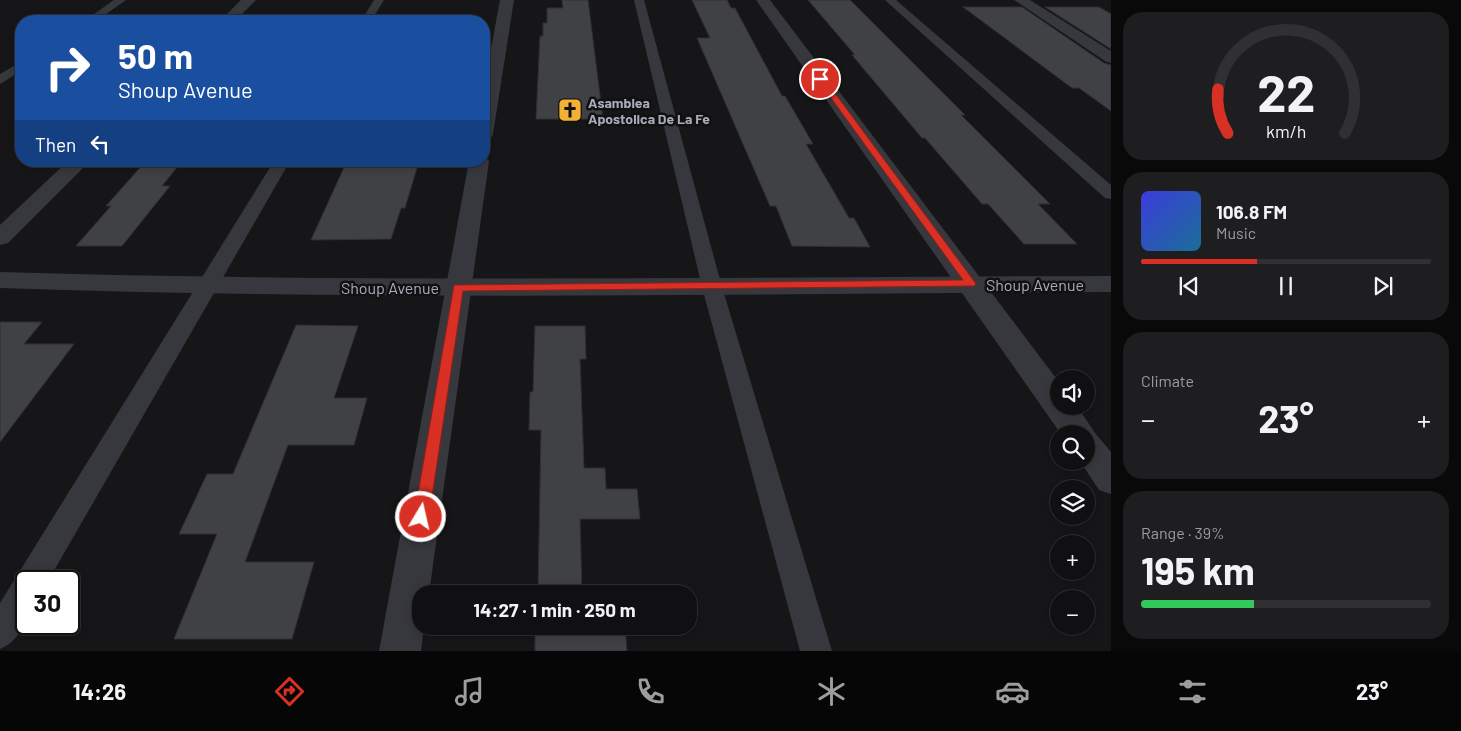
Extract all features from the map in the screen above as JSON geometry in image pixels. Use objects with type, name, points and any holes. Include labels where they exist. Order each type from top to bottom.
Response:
[{"type":"street","points":[[233,15],[249,0]]},
{"type":"street","points":[[490,97],[506,0]]},
{"type":"street","points":[[763,0],[1050,394]]},
{"type":"street","points":[[1020,0],[1111,58]]},
{"type":"street","points":[[0,238],[74,167]]},
{"type":"street","points":[[400,651],[478,167]]},
{"type":"street","name":"Shoup Avenue","points":[[0,280],[458,288],[1111,284]]},
{"type":"street","points":[[1095,457],[1111,479]]},
{"type":"lane","points":[[98,15],[121,0]]},
{"type":"lane","points":[[370,15],[379,0]]},
{"type":"lane","points":[[639,0],[712,287],[816,651]]},
{"type":"lane","points":[[890,0],[1111,194]]},
{"type":"lane","points":[[0,80],[15,70]]},
{"type":"lane","points":[[38,570],[278,167]]},
{"type":"lane","points":[[0,633],[15,608]]},
{"type":"building","points":[[562,0],[588,0],[603,119],[536,119],[540,36],[543,36],[543,23],[547,23],[547,8],[563,8]]},
{"type":"building","points":[[692,0],[727,0],[731,8],[735,8],[782,96],[785,96],[813,144],[806,144],[849,218],[854,218],[870,247],[792,246],[776,206],[770,206],[697,38],[710,38]]},
{"type":"building","points":[[808,0],[850,0],[965,115],[961,115],[1050,204],[1038,204],[1077,244],[1024,244],[988,204],[982,204],[925,138],[922,138]]},
{"type":"building","points":[[963,7],[1022,7],[1104,63],[1111,65],[1111,111],[1079,88],[1072,88]]},
{"type":"building","points":[[1045,7],[1099,7],[1111,14],[1111,49]]},
{"type":"building","points":[[141,167],[177,167],[162,186],[170,186],[122,246],[76,246],[111,206],[106,206]]},
{"type":"building","points":[[344,167],[417,167],[405,208],[401,208],[391,239],[311,240]]},
{"type":"building","points":[[0,322],[42,322],[24,344],[74,344],[0,442]]},
{"type":"building","points":[[296,325],[358,326],[334,398],[367,398],[354,445],[288,445],[245,562],[314,562],[292,639],[174,639],[217,534],[179,534],[207,474],[233,474]]},
{"type":"building","points":[[535,326],[585,326],[586,359],[580,359],[584,468],[605,468],[606,489],[637,489],[640,519],[580,519],[582,585],[538,585],[541,430],[529,430],[530,392],[533,392]]},
{"type":"building","points":[[535,635],[626,635],[627,651],[535,651]]},
{"type":"place","name":"Asamblea Apostolica De La Fe","points":[[570,110]]},
{"type":"route","points":[[421,517],[458,288],[971,284],[820,79]]}]
